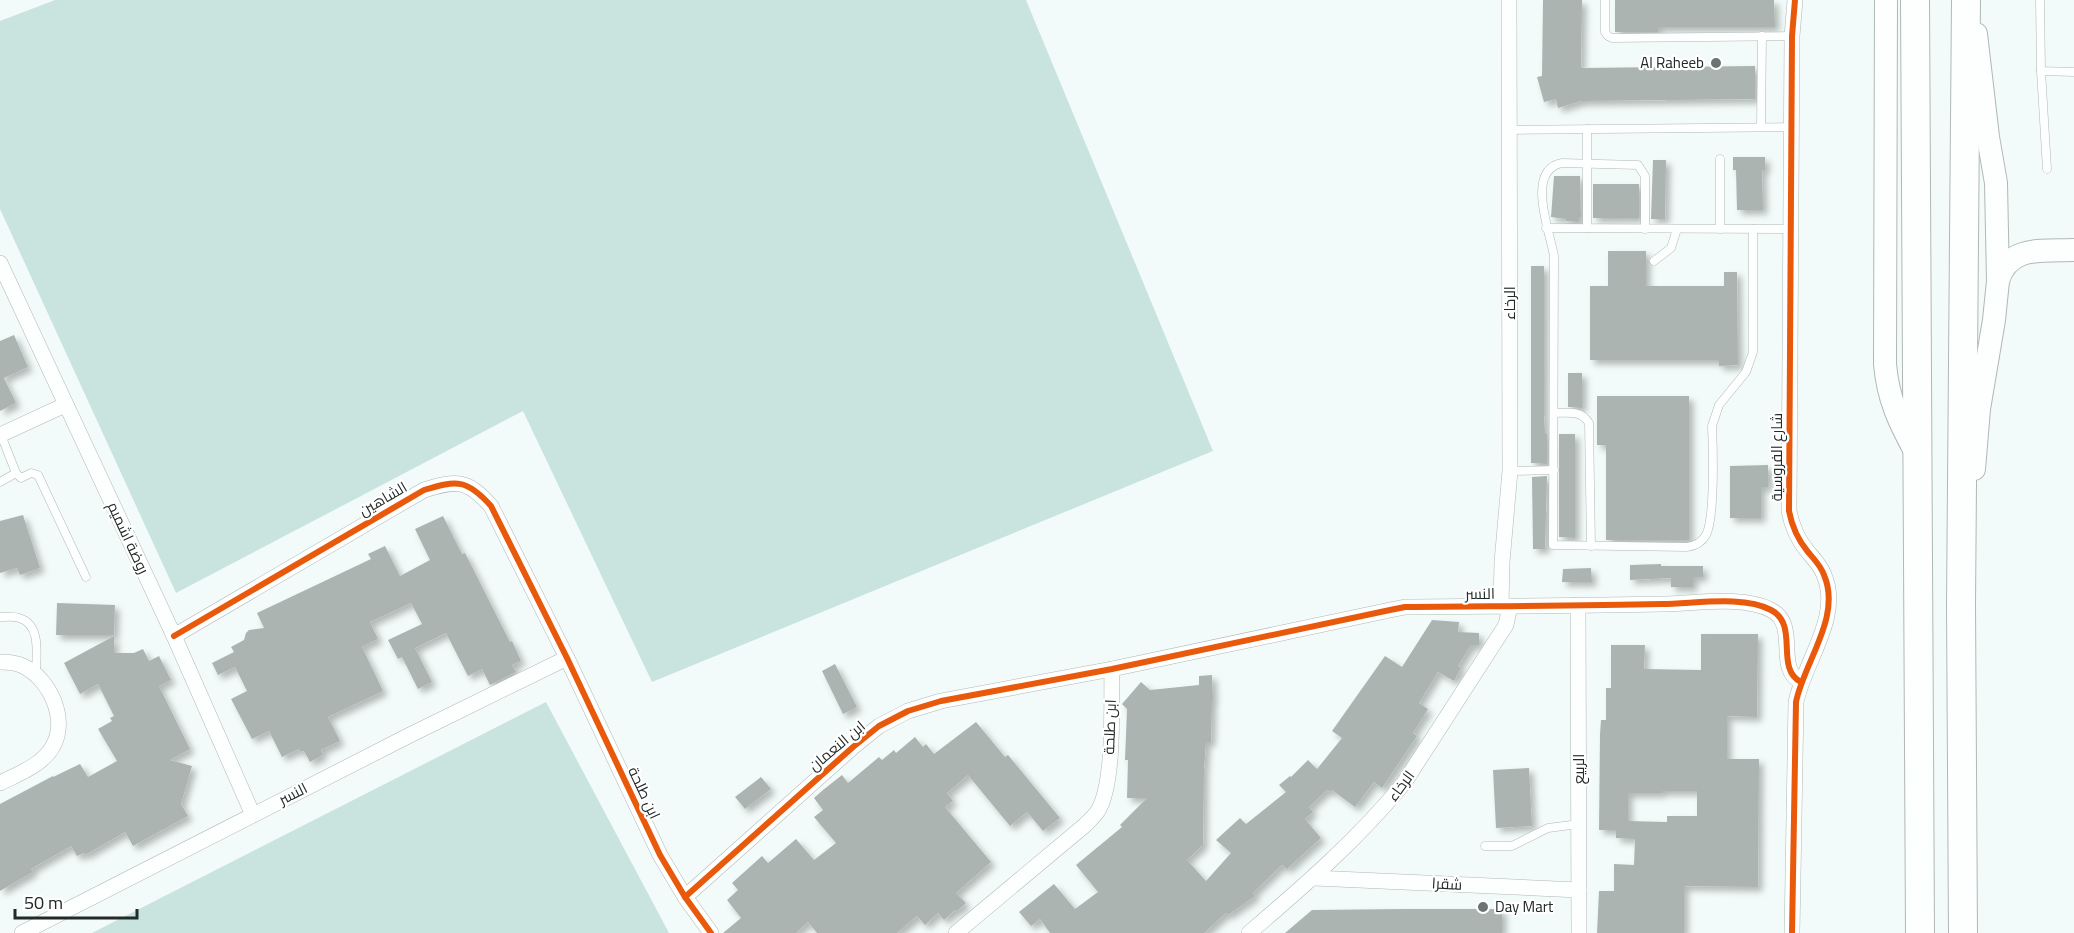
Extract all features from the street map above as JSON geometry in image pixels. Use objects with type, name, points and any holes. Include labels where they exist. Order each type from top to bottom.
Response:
[{"type":"highway","points":[[1915,0],[1920,933]]},
{"type":"highway","points":[[1964,933],[1961,605],[1966,0]]},
{"type":"street","name":"الرخاء","points":[[1249,933],[1314,878],[1380,812],[1404,783],[1508,620],[1502,562],[1509,471],[1509,0]]},
{"type":"street","name":"شارع الفروسية","points":[[1792,933],[1796,702],[1801,682],[1824,627],[1828,600],[1824,574],[1800,542],[1794,531],[1789,511],[1792,36],[1795,0]]},
{"type":"street","points":[[1886,0],[1886,380],[1892,404],[1916,453]]},
{"type":"street","points":[[1961,605],[1979,409],[1998,281],[1995,168],[1988,137],[1972,0]]},
{"type":"street","points":[[1997,209],[2001,228],[2006,237],[2016,245],[2037,251]]},
{"type":"street","points":[[1998,281],[2003,267],[2011,259],[2025,253],[2074,250]]},
{"type":"street","name":"روضة اشميم","points":[[0,263],[174,636],[253,815]]},
{"type":"street","points":[[1,435],[65,405]]},
{"type":"street","name":"الشاهين","points":[[174,636],[424,490],[443,484],[460,483],[477,491],[491,506],[567,658]]},
{"type":"street","name":"النسر","points":[[1112,669],[1405,607],[1744,603],[1774,611],[1782,621],[1786,635],[1789,669],[1793,677],[1801,682]]},
{"type":"street","name":"الربيع","points":[[1578,605],[1579,933]]},
{"type":"street","name":"النسر","points":[[22,933],[567,658]]},
{"type":"street","name":"ابن طلحة","points":[[567,658],[660,855],[685,897],[711,933]]},
{"type":"street","points":[[0,662],[22,665],[36,674],[47,686],[58,716],[53,746],[39,763],[0,783]]},
{"type":"street","name":"ابن النعمان","points":[[685,897],[879,726],[908,711],[941,700],[1112,669]]},
{"type":"street","name":"ابن طلحة","points":[[956,933],[1084,826],[1098,811],[1104,798],[1108,778],[1112,669]]},
{"type":"street","name":"شقرا","points":[[1314,878],[1579,890]]},
{"type":"lane","points":[[1605,0],[1605,32],[1612,38],[1792,36]]},
{"type":"lane","points":[[2040,0],[2041,71],[2047,169]]},
{"type":"lane","points":[[1761,127],[1762,36]]},
{"type":"lane","points":[[2041,71],[2074,72]]},
{"type":"lane","points":[[1510,130],[1792,127]]},
{"type":"lane","points":[[1587,129],[1587,228]]},
{"type":"lane","points":[[1720,159],[1720,229]]},
{"type":"lane","points":[[1645,229],[1645,176],[1638,165],[1562,163],[1548,171],[1543,182],[1543,206],[1554,256],[1553,545],[1687,548],[1699,543],[1707,532],[1711,517],[1714,415],[1719,405],[1746,372],[1753,351],[1753,229]]},
{"type":"lane","points":[[1546,228],[1790,229]]},
{"type":"lane","points":[[1654,261],[1671,248],[1677,229]]},
{"type":"lane","points":[[1554,412],[1576,412],[1586,417],[1589,423],[1591,546]]},
{"type":"lane","points":[[1,435],[16,473],[21,478],[31,473],[38,475],[86,577]]},
{"type":"lane","points":[[1509,471],[1554,470]]},
{"type":"lane","points":[[0,482],[16,473]]},
{"type":"lane","points":[[0,617],[19,618],[33,628],[36,637],[36,674]]},
{"type":"lane","points":[[1485,846],[1512,846],[1548,828],[1579,824]]},
{"type":"green space","points":[[55,0],[1026,0],[1213,451],[652,682],[523,411],[176,593],[0,209],[0,21]]},
{"type":"green space","points":[[546,702],[669,933],[92,933]]},
{"type":"building","points":[[1543,0],[1582,0],[1581,68],[1755,66],[1755,99],[1581,101],[1558,108],[1556,99],[1544,102],[1537,77],[1542,76]]},
{"type":"building","points":[[1615,0],[1774,0],[1775,27],[1658,27],[1658,32],[1615,32]]},
{"type":"building","points":[[1733,157],[1765,157],[1765,170],[1762,170],[1763,210],[1737,210],[1736,170],[1733,170]]},
{"type":"building","points":[[1653,160],[1666,160],[1665,219],[1651,219]]},
{"type":"building","points":[[1554,176],[1580,176],[1581,217],[1579,217],[1579,222],[1551,217]]},
{"type":"building","points":[[1593,184],[1639,184],[1639,218],[1593,218]]},
{"type":"building","points":[[1608,251],[1646,251],[1646,286],[1724,286],[1724,272],[1737,272],[1738,365],[1719,366],[1718,360],[1590,360],[1590,286],[1608,286]]},
{"type":"building","points":[[1531,266],[1544,266],[1544,415],[1545,434],[1547,434],[1547,464],[1531,463]]},
{"type":"building","points":[[14,335],[28,367],[4,378],[16,403],[0,411],[0,341]]},
{"type":"building","points":[[1568,373],[1582,373],[1582,408],[1568,407]]},
{"type":"building","points":[[1597,396],[1689,396],[1689,540],[1606,540],[1606,445],[1597,445]]},
{"type":"building","points":[[1559,434],[1575,434],[1575,538],[1559,537]]},
{"type":"building","points":[[1768,465],[1768,487],[1761,487],[1761,518],[1730,518],[1730,466]]},
{"type":"building","points":[[1547,476],[1545,549],[1533,549],[1532,477]]},
{"type":"building","points":[[23,515],[40,568],[20,575],[17,568],[0,573],[0,521]]},
{"type":"building","points":[[443,516],[462,554],[465,553],[510,642],[512,641],[521,661],[512,665],[516,672],[490,685],[482,669],[468,676],[446,633],[415,648],[432,682],[418,689],[402,657],[398,659],[388,640],[422,624],[411,603],[370,622],[378,639],[362,647],[383,691],[328,717],[340,741],[321,750],[323,755],[310,762],[304,751],[300,752],[299,749],[282,757],[269,731],[252,739],[231,699],[247,691],[235,667],[218,675],[212,663],[234,652],[231,647],[244,640],[249,630],[264,628],[257,613],[371,559],[368,554],[385,546],[400,576],[430,560],[415,529]]},
{"type":"building","points":[[1661,564],[1661,566],[1703,566],[1703,577],[1693,577],[1693,587],[1671,587],[1671,578],[1630,580],[1630,565]]},
{"type":"building","points":[[1591,568],[1592,582],[1562,582],[1563,569]]},
{"type":"building","points":[[57,603],[115,605],[114,635],[56,635]]},
{"type":"building","points":[[1432,620],[1459,622],[1458,632],[1479,633],[1479,645],[1471,645],[1458,666],[1461,668],[1454,681],[1438,672],[1419,703],[1428,709],[1413,733],[1417,736],[1382,788],[1374,782],[1355,807],[1332,790],[1330,792],[1327,790],[1309,807],[1313,812],[1305,819],[1321,838],[1287,869],[1282,865],[1253,893],[1255,896],[1228,915],[1226,913],[1204,933],[1050,933],[1040,919],[1031,926],[1019,912],[1054,884],[1075,909],[1098,892],[1076,865],[1122,827],[1120,825],[1147,798],[1127,798],[1128,760],[1125,760],[1127,709],[1122,704],[1141,682],[1150,690],[1199,685],[1199,676],[1212,675],[1211,742],[1206,742],[1204,769],[1203,845],[1187,860],[1206,881],[1231,853],[1216,840],[1240,818],[1246,824],[1286,792],[1279,785],[1308,760],[1317,769],[1342,738],[1332,731],[1385,656],[1402,667]]},
{"type":"building","points":[[1701,634],[1758,634],[1757,717],[1727,716],[1727,759],[1759,759],[1758,887],[1684,886],[1684,933],[1597,933],[1599,891],[1614,891],[1614,864],[1634,865],[1635,839],[1616,838],[1616,830],[1599,830],[1600,734],[1601,720],[1606,720],[1606,688],[1611,688],[1611,645],[1645,645],[1644,669],[1701,670]],"holes":[[[1697,791],[1697,816],[1667,816],[1667,822],[1628,821],[1628,793]]]},
{"type":"building","points":[[114,636],[114,653],[134,653],[143,649],[149,661],[159,656],[171,680],[159,686],[190,749],[170,760],[192,766],[181,804],[188,816],[133,846],[125,832],[85,855],[84,853],[77,856],[71,846],[31,869],[33,872],[0,891],[0,804],[80,764],[88,777],[117,761],[98,729],[112,721],[110,718],[114,716],[98,684],[80,694],[64,663]]},
{"type":"building","points":[[835,664],[857,707],[843,714],[822,671]]},
{"type":"building","points":[[976,722],[1005,757],[1008,755],[1060,818],[1043,831],[1027,812],[1010,826],[968,775],[947,793],[953,801],[945,807],[991,862],[956,893],[966,903],[956,912],[955,910],[944,920],[938,913],[925,925],[917,916],[897,933],[817,933],[808,922],[796,933],[723,933],[741,918],[727,900],[738,890],[732,883],[762,856],[768,863],[796,839],[814,860],[836,843],[814,817],[823,810],[814,798],[823,790],[842,775],[848,783],[879,757],[882,760],[894,750],[896,753],[915,737],[923,747],[926,744],[934,754]]},
{"type":"building","points":[[1529,768],[1532,826],[1496,828],[1493,770]]},
{"type":"building","points":[[761,777],[771,789],[745,809],[735,797]]},
{"type":"building","points":[[1502,909],[1502,933],[1285,933],[1312,910]]},
{"type":"cycle path","points":[[1792,933],[1796,702],[1820,639],[1828,607],[1828,591],[1823,572],[1798,538],[1789,511],[1792,36],[1795,0]]},
{"type":"cycle path","points":[[174,636],[424,490],[445,484],[468,486],[491,506],[567,658],[660,855],[685,897],[711,933]]},
{"type":"cycle path","points":[[685,897],[853,747],[879,726],[908,711],[941,701],[1112,669],[1405,607],[1630,605],[1718,601],[1760,605],[1780,617],[1786,636],[1789,667],[1793,676],[1801,682]]},
{"type":"place","name":"Al Raheeb","points":[[1716,63]]},
{"type":"place","name":"Day Mart","points":[[1483,907]]}]
